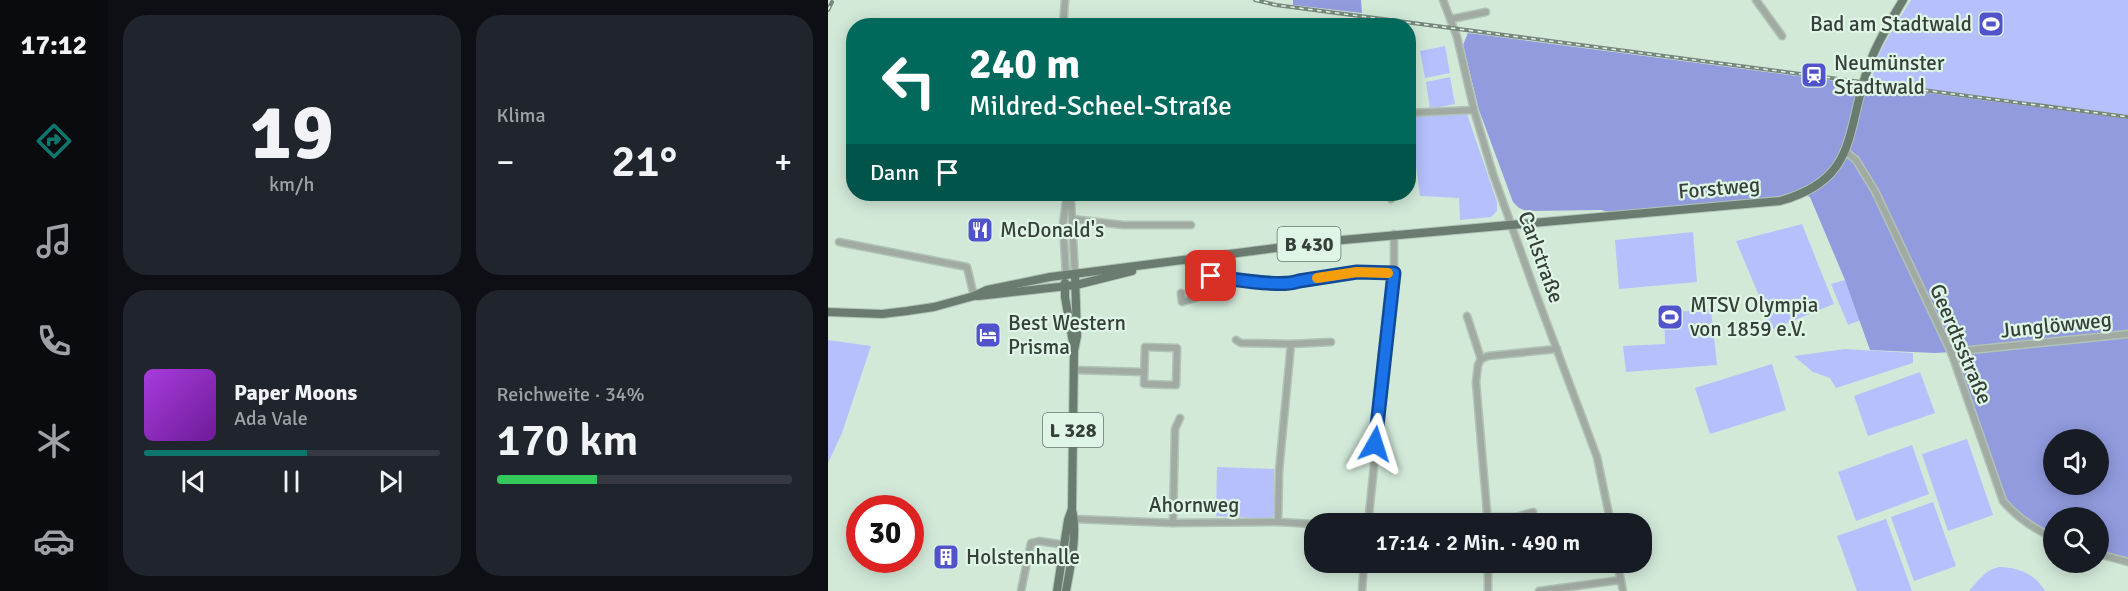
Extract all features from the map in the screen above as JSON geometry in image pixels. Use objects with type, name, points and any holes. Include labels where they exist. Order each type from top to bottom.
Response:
[{"type":"main road","name":"Forstweg","points":[[1511,224],[1780,201],[1815,187],[1827,177],[1846,152],[1865,74],[1877,45],[1903,0]]},
{"type":"main road","name":"B 430","points":[[828,312],[882,314],[934,307],[997,287],[1066,276],[1214,255],[1394,234],[1511,224]]},
{"type":"main road","name":"B 430","points":[[974,296],[1076,285],[1140,270],[1150,265]]},
{"type":"main road","name":"L 328","points":[[1074,351],[1077,336],[1075,275]]},
{"type":"main road","name":"L 328","points":[[1066,276],[1066,306],[1074,351],[1072,509],[1074,519],[1066,591]]},
{"type":"main road","name":"L 328","points":[[1057,591],[1068,520],[1072,509]]},
{"type":"street","points":[[1064,18],[1065,0]]},
{"type":"street","name":"Carlstraße","points":[[1443,0],[1451,19],[1474,110],[1511,224],[1597,457],[1609,513]]},
{"type":"street","points":[[1756,0],[1782,36]]},
{"type":"street","points":[[1451,19],[1486,12]]},
{"type":"street","points":[[1416,113],[1474,110]]},
{"type":"street","name":"Geerdtsstraße","points":[[1846,152],[1857,160],[1875,191],[1951,351],[2003,501],[2013,513],[2043,532]]},
{"type":"street","points":[[1066,201],[1063,224],[1066,276]]},
{"type":"street","points":[[1070,201],[1075,275]]},
{"type":"street","points":[[1072,219],[1123,225],[1191,225]]},
{"type":"street","points":[[1369,513],[1394,273],[1394,234]]},
{"type":"street","points":[[839,242],[967,267],[974,296]]},
{"type":"street","points":[[1181,293],[1182,302],[1205,295],[1214,255]]},
{"type":"street","points":[[1211,276],[1240,281],[1291,284],[1357,272],[1394,273]]},
{"type":"street","points":[[1467,316],[1481,359]]},
{"type":"street","name":"Junglöwweg","points":[[1951,351],[2128,333]]},
{"type":"street","points":[[1236,340],[1241,343],[1331,342]]},
{"type":"street","points":[[1278,522],[1279,471],[1291,344]]},
{"type":"street","points":[[1145,347],[1177,348],[1176,385],[1144,384],[1144,372],[1145,347]]},
{"type":"street","points":[[1487,513],[1476,382],[1478,365],[1481,359],[1488,356],[1557,349]]},
{"type":"street","points":[[1074,370],[1144,372]]},
{"type":"street","points":[[1173,523],[1175,429],[1180,418]]},
{"type":"street","name":"Ahornweg","points":[[1074,519],[1173,523],[1304,523]]},
{"type":"street","points":[[1065,545],[1073,537]]},
{"type":"street","points":[[1021,591],[1031,543],[1039,541],[1065,545]]},
{"type":"street","points":[[1065,545],[1071,557]]},
{"type":"street","points":[[2109,557],[2128,562]]},
{"type":"street","points":[[1362,591],[1363,573]]},
{"type":"street","points":[[1488,573],[1488,591]]},
{"type":"street","points":[[1619,573],[1623,591]]},
{"type":"street","points":[[1539,591],[1621,580]]},
{"type":"shaded area","points":[[1293,0],[1361,0],[1362,13],[1293,5]]},
{"type":"shaded area","name":"Bad am Stadtwald","points":[[1911,0],[2128,0],[2128,115],[1872,82],[1877,60]]},
{"type":"shaded area","points":[[1468,33],[2128,119],[2128,562],[2109,557],[2109,507],[2043,507],[2043,533],[2003,501],[1951,352],[1870,350],[1845,280],[1810,197],[1797,191],[1773,198],[1610,212],[1601,210],[1527,211],[1519,208],[1513,202],[1479,110],[1463,45]]},
{"type":"shaded area","points":[[1445,46],[1450,73],[1425,78],[1420,51]]},
{"type":"shaded area","points":[[1450,77],[1455,104],[1430,109],[1426,82]]},
{"type":"shaded area","points":[[1466,111],[1497,202],[1497,211],[1491,217],[1460,220],[1459,198],[1420,196],[1416,166],[1416,113]]},
{"type":"shaded area","points":[[1802,224],[1834,304],[1773,329],[1736,241]]},
{"type":"shaded area","points":[[1693,232],[1697,282],[1619,289],[1615,240]]},
{"type":"shaded area","points":[[1845,280],[1861,320],[1848,325],[1831,284]]},
{"type":"shaded area","points":[[1711,309],[1717,365],[1626,372],[1623,346],[1665,344],[1664,313]]},
{"type":"shaded area","points":[[828,340],[871,346],[842,433],[828,463]]},
{"type":"shaded area","points":[[1845,349],[1913,353],[1913,363],[1836,388],[1830,378],[1813,372],[1794,356]]},
{"type":"shaded area","points":[[1772,364],[1786,410],[1710,434],[1695,388]]},
{"type":"shaded area","points":[[1920,372],[1935,413],[1868,436],[1854,396]]},
{"type":"shaded area","points":[[1967,439],[1993,515],[1948,531],[1922,454]]},
{"type":"shaded area","points":[[1912,445],[1929,494],[1856,521],[1838,472]]},
{"type":"shaded area","points":[[1217,467],[1274,469],[1274,515],[1271,519],[1216,516]]},
{"type":"shaded area","points":[[1933,502],[1956,566],[1914,581],[1891,517]]},
{"type":"shaded area","points":[[1886,519],[1912,591],[1857,591],[1837,536]]},
{"type":"shaded area","points":[[1999,567],[2013,568],[2031,576],[2045,591],[1969,591],[1986,573]]},
{"type":"railway","points":[[1255,0],[1276,5],[1375,18]]},
{"type":"railway","points":[[828,10],[832,2]]},
{"type":"railway","points":[[1416,23],[2128,117]]},
{"type":"slow traffic","points":[[1317,278],[1357,272],[1388,273]]},
{"type":"place","name":"Bad am Stadtwald","points":[[1991,24]]},
{"type":"place","name":"Neumünster Stadtwald","points":[[1814,75]]},
{"type":"place","name":"McDonald's","points":[[980,230]]},
{"type":"place","name":"MTSV Olympia von 1859 e.V.","points":[[1670,317]]},
{"type":"place","name":"Best Western Prisma","points":[[988,335]]},
{"type":"place","name":"Holstenhalle","points":[[946,557]]},
{"type":"route","points":[[1211,276],[1240,281],[1291,284],[1357,272],[1394,273],[1375,444]]}]
